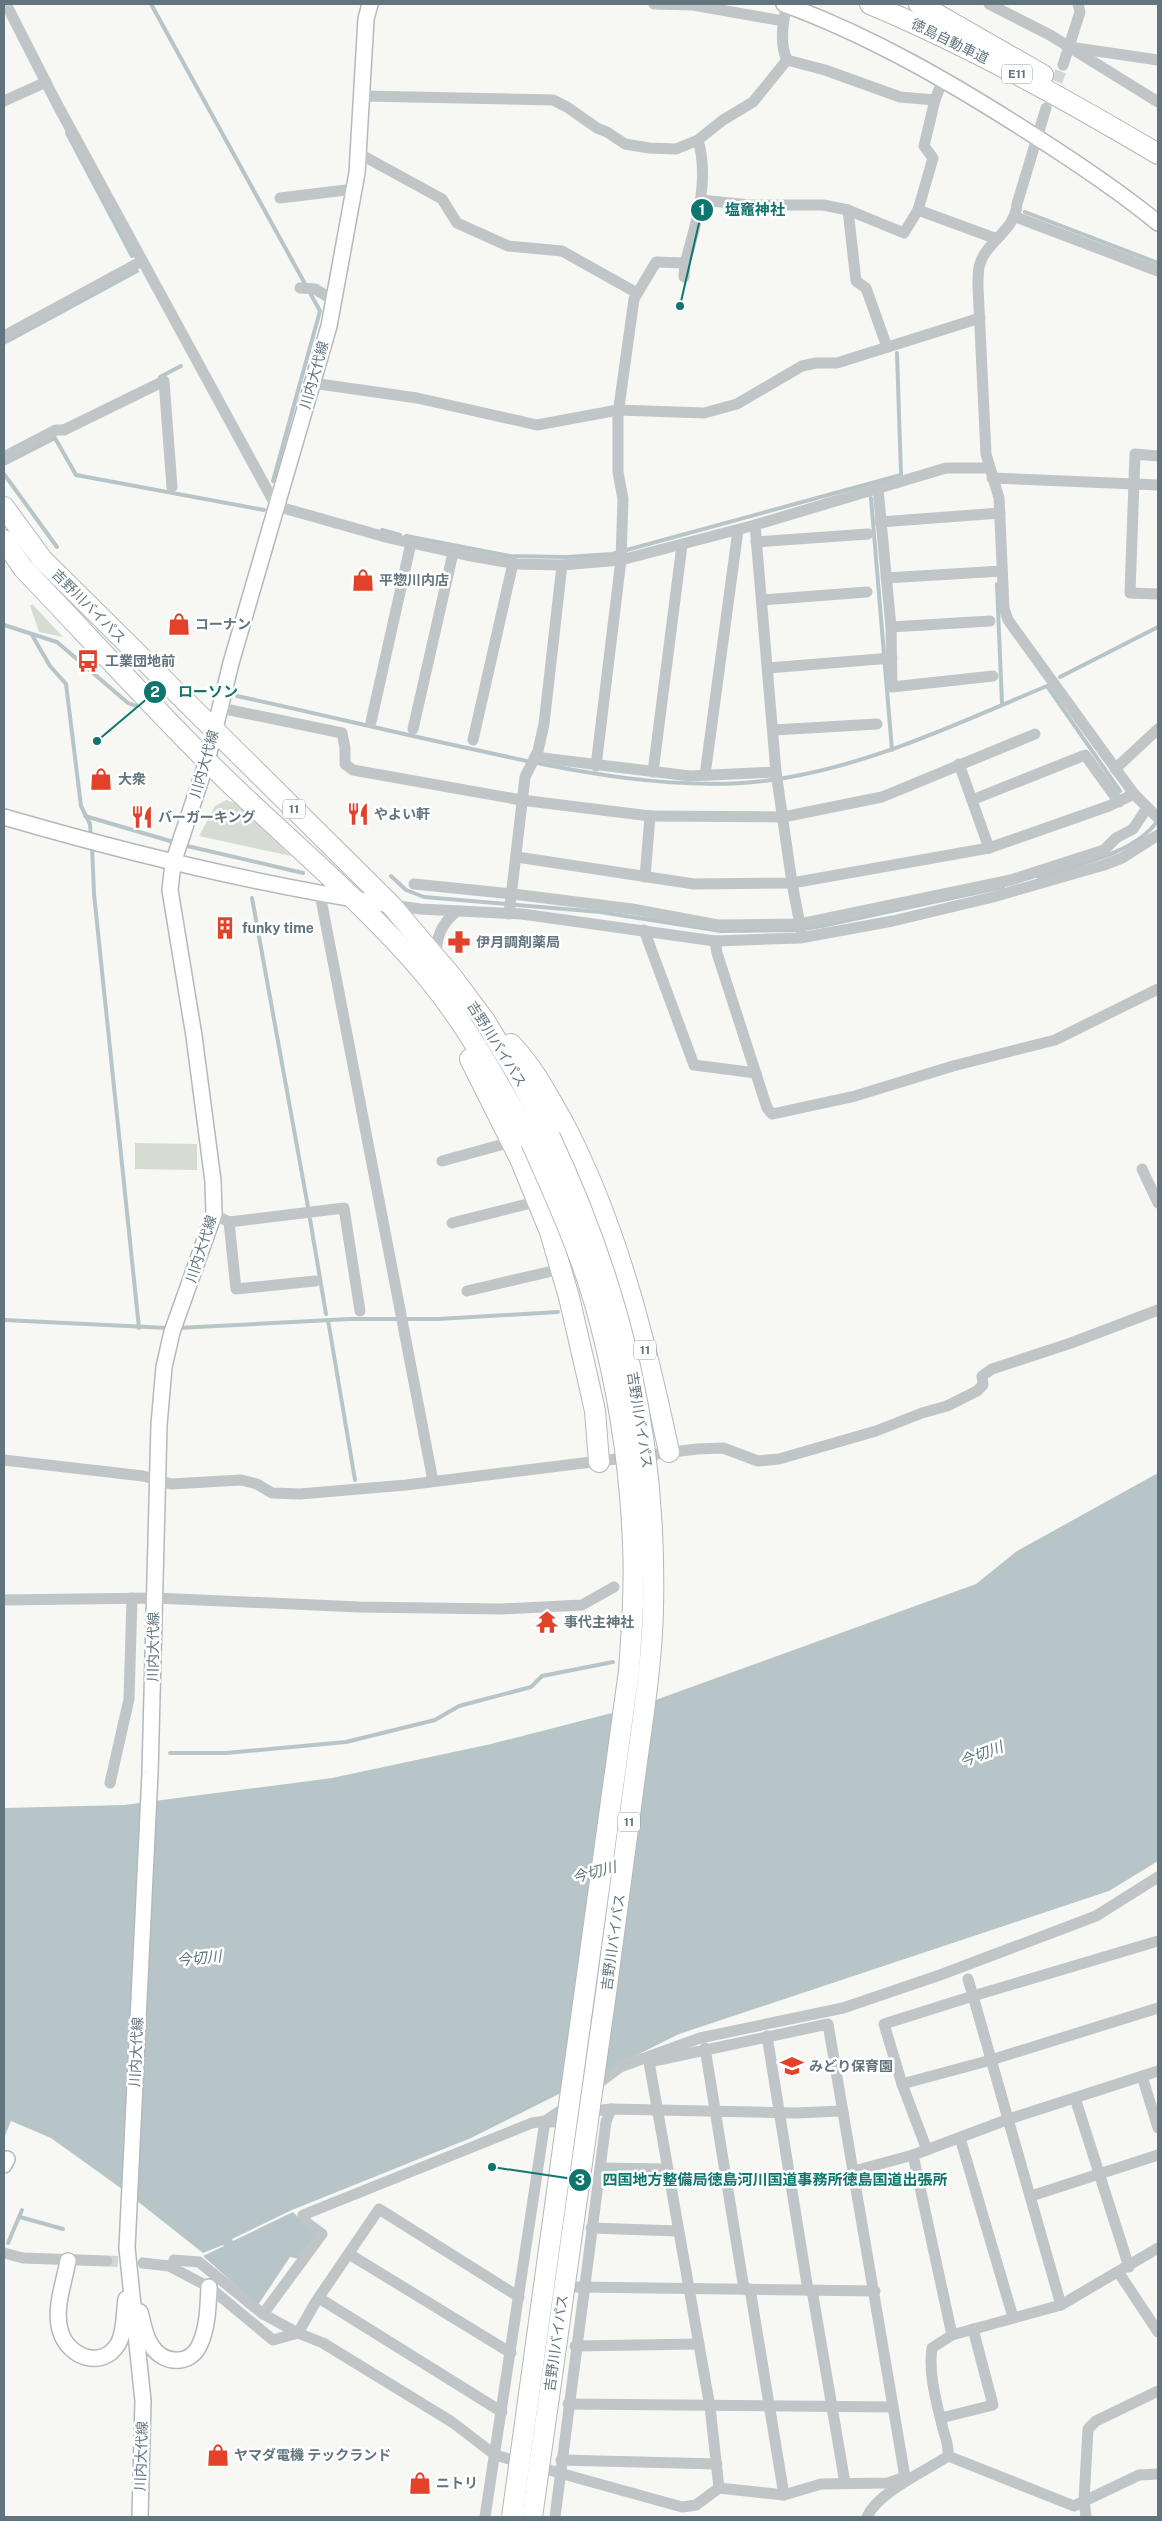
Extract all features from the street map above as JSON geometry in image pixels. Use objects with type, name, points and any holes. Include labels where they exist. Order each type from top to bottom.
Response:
[{"type":"highway","name":"徳島自動車道","points":[[870,4],[924,27],[1001,66],[1079,108],[1158,154]]},
{"type":"highway","name":"徳島自動車道","points":[[919,4],[1010,54],[1158,151]]},
{"type":"highway","name":"吉野川バイパス","points":[[4,507],[42,559],[391,905],[436,958],[485,1022],[517,1074],[598,1313],[612,1375],[630,1484],[634,1544],[630,1671],[512,2517]]},
{"type":"highway","name":"吉野川バイパス","points":[[4,540],[23,568],[208,761],[354,900],[428,978],[460,1023],[506,1097],[540,1139],[574,1190],[594,1239],[618,1313],[631,1364],[641,1416],[649,1482],[653,1609],[649,1672],[623,1874],[532,2517]]},
{"type":"highway","name":"11","points":[[485,1022],[512,1044],[542,1082],[586,1167],[607,1219],[630,1291],[655,1387],[669,1452]]},
{"type":"highway","name":"11","points":[[460,1023],[472,1065],[539,1201],[561,1269],[592,1399],[599,1462]]},
{"type":"main road","name":"川内大代線","points":[[140,2517],[143,2402],[128,2275],[128,2205],[149,1788],[161,1393],[164,1367],[174,1327],[214,1214],[213,1181],[196,1054],[170,890],[173,863],[208,761],[220,708],[276,506],[329,326],[354,189],[366,20],[370,4]]},
{"type":"main road","points":[[786,4],[880,47],[942,79],[1038,138],[1128,199],[1158,223]]},
{"type":"main road","points":[[4,817],[101,845],[173,863],[320,894],[391,905]]},
{"type":"main road","points":[[68,2261],[58,2313],[61,2332],[69,2348],[82,2357],[95,2358],[109,2353],[118,2344],[122,2329],[128,2275]]},
{"type":"main road","points":[[128,2275],[151,2345],[160,2355],[172,2361],[193,2356],[200,2346],[206,2328],[209,2287]]},
{"type":"street","points":[[6,4],[46,82],[276,506],[411,543],[452,552],[513,563],[562,565],[622,560],[682,545],[946,468],[1158,485]]},
{"type":"street","points":[[654,4],[693,5],[782,21]]},
{"type":"street","points":[[786,4],[782,21],[784,53],[787,60]]},
{"type":"street","points":[[989,4],[1070,47],[1158,102]]},
{"type":"street","points":[[1063,65],[1070,47],[1080,7]]},
{"type":"street","points":[[1070,47],[1158,60]]},
{"type":"street","points":[[362,96],[553,100],[567,106],[597,128],[625,144],[649,148],[676,149],[698,140],[723,120],[753,102],[787,60]]},
{"type":"street","points":[[787,60],[825,70],[900,96],[936,100]]},
{"type":"street","points":[[702,200],[750,205],[823,205],[848,210],[904,233],[918,210],[933,158],[924,146],[942,79]]},
{"type":"street","points":[[4,101],[46,82]]},
{"type":"street","points":[[1046,108],[1017,204],[1016,217],[997,239],[979,266],[983,416],[991,473],[999,498],[1004,608],[1008,620],[1115,769],[1134,794],[1157,817]]},
{"type":"street","points":[[684,277],[685,264],[702,200],[704,168],[698,140]]},
{"type":"street","points":[[358,153],[442,199],[457,223],[508,246],[562,250],[637,293]]},
{"type":"street","points":[[280,198],[354,189]]},
{"type":"street","points":[[848,210],[856,281],[866,288],[887,347]]},
{"type":"street","points":[[918,210],[997,239]]},
{"type":"street","points":[[1016,217],[1158,271]]},
{"type":"street","points":[[4,336],[142,260]]},
{"type":"street","points":[[596,766],[622,560],[623,499],[618,472],[618,410],[634,299],[656,262],[685,264]]},
{"type":"street","points":[[300,288],[315,289],[333,300]]},
{"type":"street","points":[[312,383],[417,398],[538,425],[618,410],[704,413],[737,404],[802,366],[816,363],[837,363],[980,318]]},
{"type":"street","points":[[4,457],[56,430],[64,430],[164,381],[172,487]]},
{"type":"street","points":[[1158,456],[1135,454],[1130,593],[1158,594]]},
{"type":"street","points":[[878,489],[891,627],[892,686],[993,676]]},
{"type":"street","points":[[880,522],[1000,513]]},
{"type":"street","points":[[755,525],[777,776],[792,883],[801,930]]},
{"type":"street","points":[[705,775],[738,530]]},
{"type":"street","points":[[756,542],[868,534]]},
{"type":"street","points":[[371,722],[411,543]]},
{"type":"street","points":[[652,772],[682,545]]},
{"type":"street","points":[[413,729],[452,552]]},
{"type":"street","points":[[473,740],[513,563]]},
{"type":"street","points":[[511,904],[525,778],[533,761],[544,724],[562,565]]},
{"type":"street","points":[[886,578],[1002,571]]},
{"type":"street","points":[[762,600],[867,592]]},
{"type":"street","points":[[891,627],[990,621]]},
{"type":"street","points":[[768,668],[892,658]]},
{"type":"street","points":[[220,708],[342,733],[346,748],[346,764],[352,770],[522,800],[650,816],[783,817],[882,796],[1035,734]]},
{"type":"street","points":[[774,730],[877,724]]},
{"type":"street","points":[[1115,769],[1158,729]]},
{"type":"street","points":[[972,800],[1085,755],[1119,802]]},
{"type":"street","points":[[533,761],[652,772],[777,776]]},
{"type":"street","points":[[959,764],[989,848]]},
{"type":"street","points":[[517,857],[710,885],[792,883],[989,848],[1119,802],[1134,794]]},
{"type":"street","points":[[1111,855],[1116,838],[1137,825],[1147,808]]},
{"type":"street","points":[[645,877],[650,816]]},
{"type":"street","points":[[414,884],[644,930],[715,941],[801,930],[893,922],[993,897],[1111,855],[1158,835]]},
{"type":"street","points":[[391,905],[456,912],[511,904],[632,910],[718,925],[801,930],[1111,855]]},
{"type":"street","points":[[320,894],[433,1481]]},
{"type":"street","points":[[436,958],[436,943],[439,933],[443,924],[456,912]]},
{"type":"street","points":[[644,930],[694,1065],[756,1072]]},
{"type":"street","points":[[715,941],[767,1108],[772,1114],[855,1096],[953,1066],[1055,1040],[1158,989]]},
{"type":"street","points":[[442,1161],[511,1142]]},
{"type":"street","points":[[1142,1169],[1158,1202]]},
{"type":"street","points":[[452,1223],[539,1201]]},
{"type":"street","points":[[214,1214],[229,1222],[344,1208],[360,1311]]},
{"type":"street","points":[[229,1222],[236,1289],[315,1281]]},
{"type":"street","points":[[467,1291],[561,1269]]},
{"type":"street","points":[[4,1460],[143,1476],[171,1484],[241,1480],[257,1484],[272,1493],[300,1494],[433,1481],[669,1452],[723,1448],[758,1461],[779,1459],[808,1452],[947,1406],[977,1391],[983,1385],[982,1376],[992,1369],[1071,1343],[1158,1310]]},
{"type":"street","points":[[592,1399],[655,1387]]},
{"type":"street","points":[[4,1600],[154,1598],[359,1607],[501,1609],[582,1605],[614,1587]]},
{"type":"street","points":[[110,1783],[129,1699],[132,1598]]},
{"type":"street","points":[[485,2517],[546,2121],[620,2067],[700,2038],[843,2008],[940,1975],[1096,1916],[1158,1877]]},
{"type":"street","points":[[927,2150],[902,2084],[884,2024],[1158,1942]]},
{"type":"street","points":[[968,1979],[1061,2305]]},
{"type":"street","points":[[902,2084],[991,2060],[1158,2008]]},
{"type":"street","points":[[719,2488],[710,2407],[687,2288],[649,2062],[705,2048],[828,2024],[904,2480]]},
{"type":"street","points":[[767,2036],[778,2113],[845,2483]]},
{"type":"street","points":[[705,2048],[747,2289],[770,2407],[784,2495]]},
{"type":"street","points":[[854,2171],[913,2155],[1009,2119],[1158,2071]]},
{"type":"street","points":[[1142,2076],[1158,2128]]},
{"type":"street","points":[[1075,2098],[1099,2172],[1124,2270],[1158,2332]]},
{"type":"street","points":[[555,2517],[591,2228],[606,2122],[611,2109]]},
{"type":"street","points":[[263,2314],[322,2234],[307,2223],[303,2215],[532,2123],[555,2122],[590,2111],[611,2109],[778,2113],[841,2111]]},
{"type":"street","points":[[960,2138],[1013,2317]]},
{"type":"street","points":[[913,2155],[952,2335]]},
{"type":"street","points":[[1030,2196],[1099,2172],[1158,2155]]},
{"type":"street","points":[[600,2168],[668,2169]]},
{"type":"street","points":[[143,2263],[169,2266],[209,2287],[272,2340],[298,2333],[319,2298],[379,2209],[519,2297],[583,2287],[874,2291]]},
{"type":"street","points":[[591,2228],[678,2231]]},
{"type":"street","points":[[948,2456],[949,2444],[941,2418],[930,2364],[932,2348],[952,2335],[1061,2305],[1124,2270],[1158,2248]]},
{"type":"street","points":[[4,2253],[23,2258],[107,2261]]},
{"type":"street","points":[[349,2254],[510,2353]]},
{"type":"street","points":[[174,2260],[199,2262],[263,2314],[298,2333],[323,2343],[452,2422],[496,2455],[559,2474],[682,2507],[696,2505],[719,2488],[784,2495],[821,2484],[888,2483],[904,2480]]},
{"type":"street","points":[[319,2298],[502,2412]]},
{"type":"street","points":[[941,2418],[993,2405],[973,2329]]},
{"type":"street","points":[[575,2346],[698,2344]]},
{"type":"street","points":[[1086,2517],[1084,2500],[1088,2429],[1096,2421],[1158,2391]]},
{"type":"street","points":[[568,2404],[892,2408]]},
{"type":"street","points":[[948,2456],[1074,2506],[1139,2475],[1158,2474]]},
{"type":"street","points":[[867,2517],[870,2511],[904,2480],[948,2456]]},
{"type":"street","points":[[561,2460],[716,2464]]},
{"type":"shaded area","points":[[32,604],[63,637],[39,632],[30,606]]},
{"type":"shaded area","points":[[226,800],[235,803],[291,856],[199,836],[215,806]]},
{"type":"shaded area","points":[[135,1143],[197,1144],[197,1170],[135,1169]]},
{"type":"water","name":"今切川","points":[[1158,1473],[1158,1861],[1109,1891],[679,2034],[471,2138],[292,2210],[232,2239],[233,2241],[293,2212],[316,2235],[300,2259],[290,2257],[258,2305],[203,2256],[223,2245],[203,2253],[122,2189],[51,2138],[11,2121],[4,2138],[4,1808],[124,1805],[332,1778],[491,1744],[639,1706],[976,1584],[1017,1551]]},
{"type":"waterway","points":[[151,4],[320,311],[273,481]]},
{"type":"waterway","points":[[67,133],[132,256]]},
{"type":"waterway","points":[[1025,212],[1158,263]]},
{"type":"waterway","points":[[4,343],[137,271]]},
{"type":"waterway","points":[[406,536],[510,556],[567,557],[612,554],[901,475],[897,353]]},
{"type":"waterway","points":[[160,377],[181,366]]},
{"type":"waterway","points":[[4,464],[55,438],[76,475],[264,510]]},
{"type":"waterway","points":[[4,474],[57,547]]},
{"type":"waterway","points":[[871,498],[892,750]]},
{"type":"waterway","points":[[382,530],[400,535]]},
{"type":"waterway","points":[[997,584],[1002,704]]},
{"type":"waterway","points":[[4,625],[57,642],[128,703],[136,706]]},
{"type":"waterway","points":[[1060,677],[1158,627]]},
{"type":"waterway","points":[[32,635],[50,666],[66,684],[81,806],[90,824],[91,838]]},
{"type":"waterway","points":[[237,696],[498,755],[581,771],[623,778],[708,784],[750,782],[790,777],[856,761],[921,739],[1047,686],[1120,791]]},
{"type":"waterway","points":[[85,816],[177,843]]},
{"type":"waterway","points":[[1038,877],[1086,863],[1120,850],[1148,832],[1158,820]]},
{"type":"waterway","points":[[92,845],[94,894],[139,1328]]},
{"type":"waterway","points":[[183,845],[303,873]]},
{"type":"waterway","points":[[391,876],[406,890],[424,897],[600,912],[721,931],[797,930],[1003,887]]},
{"type":"waterway","points":[[252,898],[308,1207]]},
{"type":"waterway","points":[[310,1219],[326,1314]]},
{"type":"waterway","points":[[178,1328],[350,1319],[438,1319],[558,1312]]},
{"type":"waterway","points":[[4,1320],[168,1328]]},
{"type":"waterway","points":[[328,1320],[355,1480]]},
{"type":"waterway","points":[[170,1753],[226,1753],[346,1742],[435,1720],[459,1706],[531,1687],[542,1676],[613,1662]]},
{"type":"waterway","points":[[8,2243],[22,2210]]},
{"type":"waterway","points":[[20,2217],[63,2229]]},
{"type":"tunnel","points":[[1051,97],[1063,65]]},
{"type":"tunnel","points":[[107,2261],[143,2263]]},
{"type":"place","name":"塩竈神社","points":[[680,306]]},
{"type":"place","name":"平惣川内店","points":[[363,580]]},
{"type":"place","name":"コーナン","points":[[179,624]]},
{"type":"place","name":"工業団地前","points":[[88,661]]},
{"type":"place","name":"ローソン","points":[[97,741]]},
{"type":"place","name":"大衆","points":[[101,779]]},
{"type":"place","name":"やよい軒","points":[[358,814]]},
{"type":"place","name":"バーガーキング","points":[[142,817]]},
{"type":"place","name":"funky time","points":[[225,928]]},
{"type":"place","name":"伊月調剤薬局","points":[[459,942]]},
{"type":"place","name":"事代主神社","points":[[547,1622]]},
{"type":"place","name":"みどり保育園","points":[[792,2066]]},
{"type":"place","name":"四国地方整備局徳島河川国道事務所徳島国道出張所","points":[[492,2167]]},
{"type":"place","name":"ヤマダ電機 テックランド","points":[[218,2455]]},
{"type":"place","name":"ニトリ","points":[[420,2483]]}]
